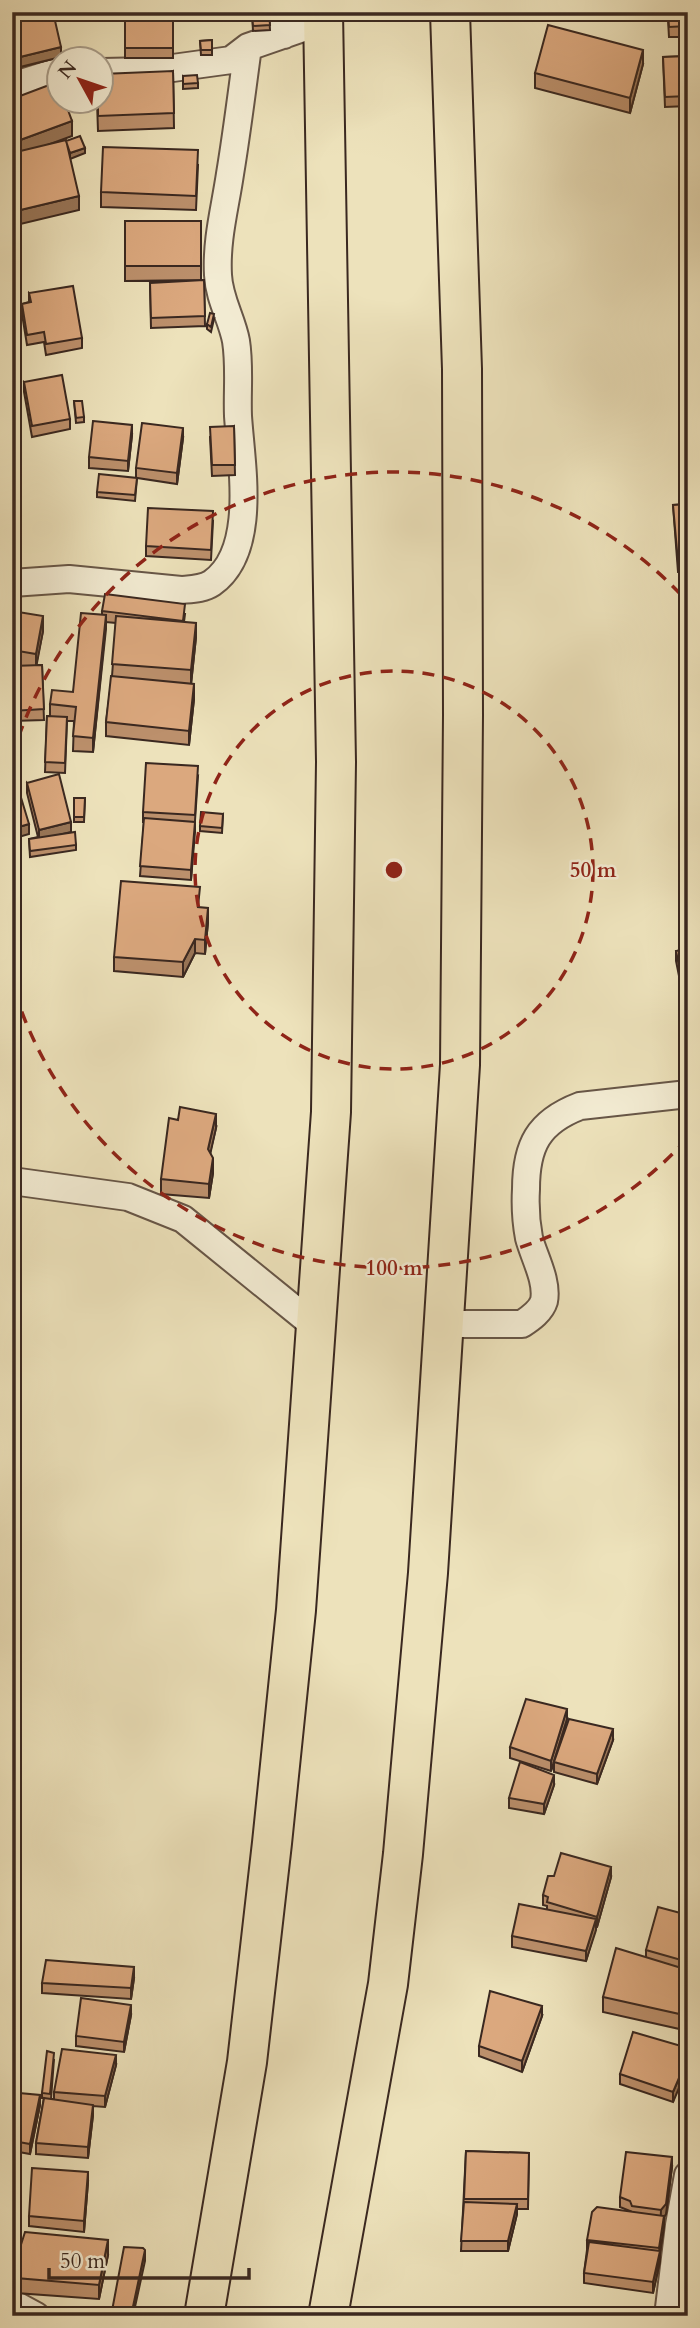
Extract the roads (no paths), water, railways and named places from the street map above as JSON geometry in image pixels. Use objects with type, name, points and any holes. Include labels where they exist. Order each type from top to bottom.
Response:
[{"type":"highway","points":[[328,2316],[388,1984],[400,1880],[428,1573],[460,1065],[462,369],[450,12]]},
{"type":"highway","points":[[204,2316],[247,2062],[272,1843],[296,1610],[331,1112],[336,762],[323,17]]},
{"type":"street","points":[[271,12],[284,35]]},
{"type":"street","points":[[116,72],[151,71],[231,60],[248,47],[284,35],[323,17]]},
{"type":"street","points":[[12,583],[69,579],[181,590],[200,588],[213,583],[228,566],[238,544],[244,506],[238,411],[239,370],[236,338],[224,307],[218,264],[219,241],[248,47]]},
{"type":"street","points":[[12,86],[46,75]]},
{"type":"street","points":[[445,1324],[522,1324],[542,1305],[542,1278],[529,1238],[525,1211],[526,1174],[530,1151],[536,1138],[548,1124],[564,1112],[580,1106],[688,1094]]},
{"type":"street","points":[[12,1181],[128,1197],[183,1219],[315,1326]]},
{"type":"street","points":[[668,2316],[688,2175]]},
{"type":"street","points":[[12,2303],[36,2316]]}]
